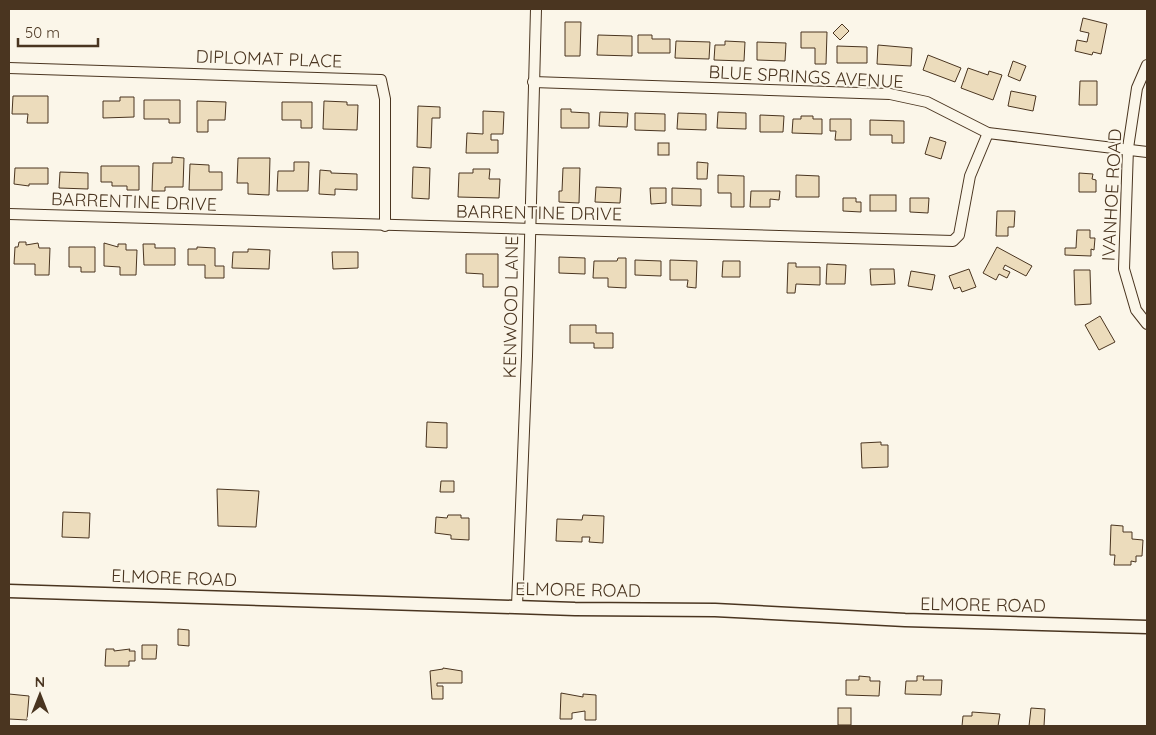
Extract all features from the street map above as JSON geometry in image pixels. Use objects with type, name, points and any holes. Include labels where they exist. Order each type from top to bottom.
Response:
[{"type":"street","name":"KENWOOD LANE","points":[[517,606],[527,356],[536,9]]},
{"type":"street","name":"IVANHOE ROAD","points":[[1147,65],[1137,88],[1128,148],[1124,269],[1136,310],[1147,324]]},
{"type":"street","name":"DIPLOMAT PLACE","points":[[9,68],[381,80],[385,98],[385,226]]},
{"type":"street","name":"BLUE SPRINGS AVENUE","points":[[533,82],[890,94],[927,102],[988,133],[1128,148],[1147,152]]},
{"type":"street","name":"BARRENTINE DRIVE","points":[[9,214],[953,241],[959,235],[970,176],[988,133]]},
{"type":"street","name":"ELMORE ROAD","points":[[9,591],[715,610],[905,620],[1147,626]]},
{"type":"building","points":[[1083,18],[1107,24],[1101,54],[1093,52],[1092,55],[1075,51],[1077,40],[1087,42],[1089,33],[1080,31]]},
{"type":"building","points":[[565,22],[581,22],[580,56],[565,56]]},
{"type":"building","points":[[842,24],[849,31],[840,40],[833,33]]},
{"type":"building","points":[[801,32],[827,32],[826,64],[815,64],[815,48],[801,48]]},
{"type":"building","points":[[598,35],[632,36],[632,56],[597,55]]},
{"type":"building","points":[[638,35],[652,35],[652,39],[670,39],[670,53],[638,53]]},
{"type":"building","points":[[676,41],[710,42],[709,59],[675,58]]},
{"type":"building","points":[[725,41],[745,42],[744,61],[714,60],[715,45],[725,45]]},
{"type":"building","points":[[757,42],[786,43],[785,61],[757,60]]},
{"type":"building","points":[[878,45],[912,48],[911,66],[877,64]]},
{"type":"building","points":[[837,46],[867,47],[867,63],[837,63]]},
{"type":"building","points":[[928,55],[961,68],[955,82],[923,70]]},
{"type":"building","points":[[1013,61],[1026,66],[1020,81],[1008,76]]},
{"type":"building","points":[[968,68],[988,75],[989,71],[1002,75],[993,100],[961,88]]},
{"type":"building","points":[[1080,81],[1097,81],[1097,105],[1079,105]]},
{"type":"building","points":[[1011,91],[1036,96],[1033,111],[1008,106]]},
{"type":"building","points":[[13,96],[48,96],[48,123],[27,123],[28,114],[12,114]]},
{"type":"building","points":[[120,97],[134,97],[134,117],[103,118],[103,101],[120,101]]},
{"type":"building","points":[[144,100],[180,100],[180,123],[169,123],[169,119],[144,119]]},
{"type":"building","points":[[197,101],[226,102],[225,120],[208,120],[208,132],[197,132]]},
{"type":"building","points":[[324,101],[347,102],[347,105],[358,105],[357,130],[323,129]]},
{"type":"building","points":[[282,102],[312,102],[312,128],[301,128],[301,120],[282,120]]},
{"type":"building","points":[[418,106],[440,107],[440,118],[432,118],[431,148],[417,147]]},
{"type":"building","points":[[561,109],[571,109],[571,112],[589,113],[589,128],[561,128]]},
{"type":"building","points":[[483,111],[504,112],[503,134],[491,134],[491,140],[498,140],[498,153],[466,153],[467,133],[483,134]]},
{"type":"building","points":[[600,112],[628,113],[627,127],[599,126]]},
{"type":"building","points":[[718,112],[746,113],[746,129],[717,128]]},
{"type":"building","points":[[635,113],[665,114],[665,131],[635,130]]},
{"type":"building","points":[[678,113],[706,114],[706,130],[677,129]]},
{"type":"building","points":[[760,115],[784,116],[783,132],[760,132]]},
{"type":"building","points":[[801,116],[813,116],[813,119],[822,119],[822,134],[792,133],[793,119],[801,119]]},
{"type":"building","points":[[830,119],[851,119],[851,140],[835,140],[836,131],[830,131]]},
{"type":"building","points":[[870,120],[904,121],[904,143],[892,143],[892,135],[870,135]]},
{"type":"building","points":[[930,137],[946,142],[941,159],[925,154]]},
{"type":"building","points":[[658,143],[669,143],[669,155],[658,155]]},
{"type":"building","points":[[172,157],[184,158],[183,187],[165,187],[165,191],[152,191],[153,163],[172,163]]},
{"type":"building","points":[[238,158],[270,158],[269,195],[248,194],[248,183],[237,183]]},
{"type":"building","points":[[294,162],[309,162],[308,191],[277,191],[278,171],[294,171]]},
{"type":"building","points":[[697,162],[708,163],[707,179],[697,179]]},
{"type":"building","points":[[190,164],[209,165],[209,172],[222,172],[222,190],[189,190]]},
{"type":"building","points":[[101,166],[139,166],[139,190],[127,190],[127,186],[112,186],[112,182],[101,182]]},
{"type":"building","points":[[413,167],[430,168],[429,199],[412,198]]},
{"type":"building","points":[[15,168],[48,168],[48,184],[29,184],[29,186],[14,184]]},
{"type":"building","points":[[563,168],[580,168],[579,203],[559,202],[559,191],[562,191]]},
{"type":"building","points":[[473,169],[490,169],[489,179],[500,179],[499,198],[458,197],[459,173],[473,173]]},
{"type":"building","points":[[320,170],[331,171],[331,173],[357,174],[357,190],[335,189],[335,195],[319,194]]},
{"type":"building","points":[[60,172],[88,173],[88,189],[59,188]]},
{"type":"building","points":[[1079,173],[1093,174],[1092,179],[1096,180],[1096,192],[1079,192]]},
{"type":"building","points":[[718,175],[744,176],[744,207],[731,207],[731,193],[718,193]]},
{"type":"building","points":[[796,175],[819,176],[819,197],[796,197]]},
{"type":"building","points":[[596,187],[621,188],[620,203],[595,202]]},
{"type":"building","points":[[650,188],[666,188],[666,203],[651,204]]},
{"type":"building","points":[[672,188],[701,189],[701,206],[672,205]]},
{"type":"building","points":[[751,191],[780,191],[779,200],[770,199],[770,207],[750,207]]},
{"type":"building","points":[[870,195],[896,195],[896,211],[870,211]]},
{"type":"building","points":[[843,198],[856,198],[856,202],[861,202],[861,212],[843,211]]},
{"type":"building","points":[[910,198],[929,198],[928,213],[910,212]]},
{"type":"building","points":[[997,211],[1015,211],[1014,227],[1008,227],[1008,236],[996,236]]},
{"type":"building","points":[[1077,230],[1090,230],[1090,238],[1095,238],[1094,250],[1091,249],[1091,256],[1065,255],[1065,248],[1076,248]]},
{"type":"building","points":[[19,242],[26,242],[26,245],[38,243],[39,248],[50,248],[49,275],[35,275],[35,264],[14,264],[15,247],[18,247]]},
{"type":"building","points":[[104,243],[118,247],[118,244],[126,244],[126,250],[137,250],[136,275],[120,275],[120,267],[104,266]]},
{"type":"building","points":[[143,244],[155,244],[155,248],[175,248],[175,265],[144,265]]},
{"type":"building","points":[[69,247],[95,247],[95,272],[81,272],[81,267],[69,267]]},
{"type":"building","points":[[197,247],[215,248],[215,266],[224,266],[224,278],[205,278],[205,265],[188,265],[188,249],[197,249]]},
{"type":"building","points":[[997,247],[1032,266],[1026,276],[1005,265],[1003,269],[1010,272],[1007,278],[999,274],[996,280],[983,273]]},
{"type":"building","points":[[248,249],[270,250],[269,269],[232,268],[233,252],[248,252]]},
{"type":"building","points":[[332,252],[358,252],[358,268],[333,269]]},
{"type":"building","points":[[466,254],[498,254],[498,287],[483,287],[483,274],[466,273]]},
{"type":"building","points":[[559,257],[585,258],[585,274],[559,273]]},
{"type":"building","points":[[618,258],[626,258],[626,288],[608,287],[608,278],[593,278],[594,261],[617,261]]},
{"type":"building","points":[[635,260],[661,261],[661,276],[635,275]]},
{"type":"building","points":[[670,260],[697,261],[696,288],[687,287],[688,280],[670,280]]},
{"type":"building","points":[[723,261],[740,261],[740,277],[722,277]]},
{"type":"building","points":[[788,263],[796,263],[796,267],[820,267],[820,285],[796,284],[795,293],[787,293]]},
{"type":"building","points":[[827,264],[846,265],[845,284],[826,284]]},
{"type":"building","points":[[870,269],[894,269],[895,284],[871,285]]},
{"type":"building","points":[[969,269],[976,287],[962,292],[960,287],[954,289],[949,276]]},
{"type":"building","points":[[1074,270],[1090,270],[1091,304],[1075,305]]},
{"type":"building","points":[[911,271],[935,275],[932,290],[908,286]]},
{"type":"building","points":[[1100,316],[1115,342],[1099,350],[1085,325]]},
{"type":"building","points":[[570,325],[596,325],[596,333],[613,333],[613,348],[594,348],[594,343],[570,343]]},
{"type":"building","points":[[427,422],[447,423],[447,448],[426,447]]},
{"type":"building","points":[[881,442],[881,445],[888,445],[888,467],[862,468],[861,443]]},
{"type":"building","points":[[441,481],[454,481],[454,492],[440,492]]},
{"type":"building","points":[[217,489],[259,491],[256,527],[218,526]]},
{"type":"building","points":[[63,512],[90,513],[89,538],[62,537]]},
{"type":"building","points":[[448,515],[461,515],[461,518],[469,518],[469,540],[451,539],[451,535],[435,533],[436,517],[447,518]]},
{"type":"building","points":[[583,515],[604,516],[603,543],[589,542],[590,537],[582,537],[582,542],[556,541],[557,519],[582,520]]},
{"type":"building","points":[[1111,525],[1123,526],[1123,532],[1132,532],[1132,539],[1143,540],[1142,556],[1136,556],[1136,562],[1131,561],[1131,565],[1114,565],[1115,555],[1110,555]]},
{"type":"building","points":[[178,629],[189,630],[189,646],[178,645]]},
{"type":"building","points":[[142,645],[157,645],[156,659],[142,659]]},
{"type":"building","points":[[106,649],[114,649],[114,651],[130,649],[129,651],[135,651],[135,661],[129,661],[129,666],[105,666]]},
{"type":"building","points":[[443,668],[462,671],[462,683],[437,683],[437,686],[443,686],[443,699],[432,699],[430,671]]},
{"type":"building","points":[[859,676],[870,677],[870,681],[880,681],[879,696],[846,695],[846,680],[859,680]]},
{"type":"building","points":[[917,676],[924,676],[923,680],[942,680],[941,695],[905,694],[906,681],[917,681]]},
{"type":"building","points":[[561,693],[583,697],[583,694],[596,695],[596,720],[585,720],[585,711],[572,713],[572,719],[560,719]]},
{"type":"building","points":[[9,694],[29,696],[27,720],[9,719]]},
{"type":"building","points":[[838,708],[851,708],[851,725],[838,725]]},
{"type":"building","points":[[1031,708],[1045,709],[1044,726],[1029,726]]},
{"type":"building","points":[[972,712],[1000,714],[998,726],[962,726],[963,716],[972,716]]}]
